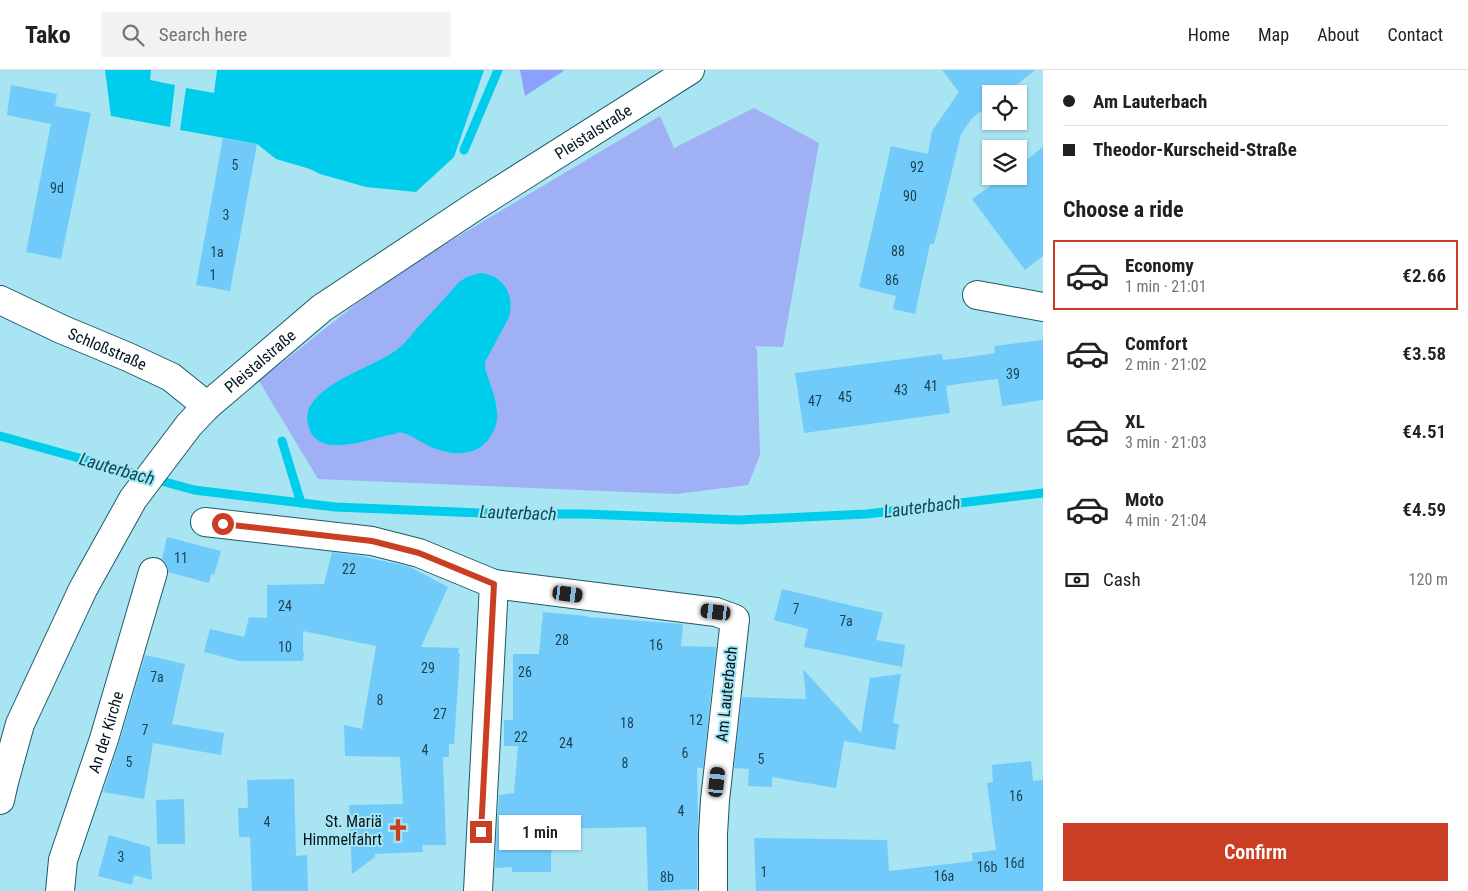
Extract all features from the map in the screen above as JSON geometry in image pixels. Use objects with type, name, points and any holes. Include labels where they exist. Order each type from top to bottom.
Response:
[{"type":"street","name":"Pleistalstraße","points":[[0,800],[20,724],[83,589],[132,499],[189,425],[208,406],[322,308],[478,205],[690,70]]},
{"type":"street","points":[[977,295],[1043,306]]},
{"type":"street","name":"Schloßstraße","points":[[0,300],[171,377],[208,406]]},
{"type":"street","name":"Am Lauterbach","points":[[205,522],[372,541],[419,553],[494,584],[716,612],[735,619],[715,800],[713,891]]},
{"type":"street","name":"An der Kirche","points":[[60,891],[63,860],[104,740],[153,572]]},
{"type":"street","points":[[478,891],[494,584]]},
{"type":"shaded area","points":[[105,70],[151,70],[150,80],[175,85],[170,127],[111,116]]},
{"type":"shaded area","points":[[217,70],[484,70],[454,157],[416,192],[366,187],[276,159],[257,144],[180,130],[186,88],[214,93]]},
{"type":"shaded area","points":[[520,70],[565,70],[525,96]]},
{"type":"shaded area","points":[[754,108],[819,143],[783,347],[755,346],[757,350],[760,455],[748,485],[676,494],[318,479],[259,381],[355,305],[424,257],[660,116],[674,148]]},
{"type":"shaded area","points":[[480,273],[495,277],[501,282],[509,293],[510,301],[509,317],[485,362],[497,417],[494,430],[484,445],[470,452],[453,453],[445,452],[400,433],[361,442],[335,445],[324,443],[315,438],[309,428],[307,414],[310,406],[318,396],[339,381],[398,349],[459,282]]},
{"type":"building","points":[[942,70],[1035,70],[1016,85],[982,85],[982,111],[972,118],[961,134],[934,244],[930,244],[915,314],[893,309],[896,296],[859,287],[891,146],[928,154],[932,131],[959,92]]},
{"type":"building","points":[[11,85],[57,94],[55,106],[91,113],[61,259],[26,252],[51,124],[7,115]]},
{"type":"building","points":[[223,138],[257,144],[230,291],[196,285]]},
{"type":"building","points":[[1043,147],[1043,256],[1025,270],[972,199],[991,185],[1027,185],[1027,160]]},
{"type":"building","points":[[1043,340],[1043,400],[1002,406],[998,379],[972,382],[946,386],[950,413],[804,433],[795,373],[942,354],[943,360],[969,357],[995,353],[994,346]]},
{"type":"building","points":[[167,537],[221,551],[214,575],[211,574],[209,583],[168,572],[168,568],[162,559]]},
{"type":"building","points":[[332,552],[361,556],[410,567],[448,587],[421,647],[459,648],[458,653],[460,653],[454,744],[449,744],[449,757],[443,757],[446,845],[422,845],[423,852],[375,854],[375,857],[352,874],[349,805],[403,804],[400,757],[345,756],[344,725],[362,729],[376,646],[303,631],[303,661],[239,661],[204,652],[210,629],[244,637],[249,617],[267,618],[267,585],[324,584]]},
{"type":"building","points":[[782,589],[883,613],[876,640],[905,645],[902,667],[804,647],[808,629],[774,620]]},
{"type":"building","points":[[543,612],[683,624],[681,646],[716,647],[703,768],[697,768],[697,889],[648,891],[646,827],[554,829],[551,872],[512,872],[512,867],[495,868],[499,795],[514,793],[518,746],[504,746],[504,720],[513,720],[513,654],[539,654]]},
{"type":"building","points":[[145,655],[185,664],[172,724],[224,733],[221,755],[153,743],[144,799],[103,792]]},
{"type":"building","points":[[803,669],[861,733],[870,678],[901,674],[893,723],[899,724],[895,750],[844,741],[836,788],[772,777],[772,787],[748,786],[749,769],[734,768],[742,697],[806,699]]},
{"type":"building","points":[[1031,761],[1033,781],[1043,780],[1043,891],[756,891],[754,838],[887,840],[889,871],[973,861],[972,853],[996,850],[987,783],[993,782],[992,765]]},
{"type":"building","points":[[294,779],[296,856],[307,855],[308,891],[252,891],[250,837],[239,837],[238,808],[248,808],[247,780]]},
{"type":"building","points":[[184,799],[185,844],[157,844],[156,800]]},
{"type":"building","points":[[109,835],[150,847],[152,880],[134,875],[132,885],[98,876]]},
{"type":"waterway","points":[[464,150],[498,70]]},
{"type":"waterway","name":"Lauterbach","points":[[0,436],[194,490],[335,507],[505,514],[584,514],[739,520],[867,514],[1043,493]]},
{"type":"waterway","points":[[282,441],[301,503]]},
{"type":"place","name":"St. Mariä Himmelfahrt","points":[[398,830]]},
{"type":"route","points":[[223,524],[372,541],[396,546],[419,553],[494,584],[481,832]]}]
